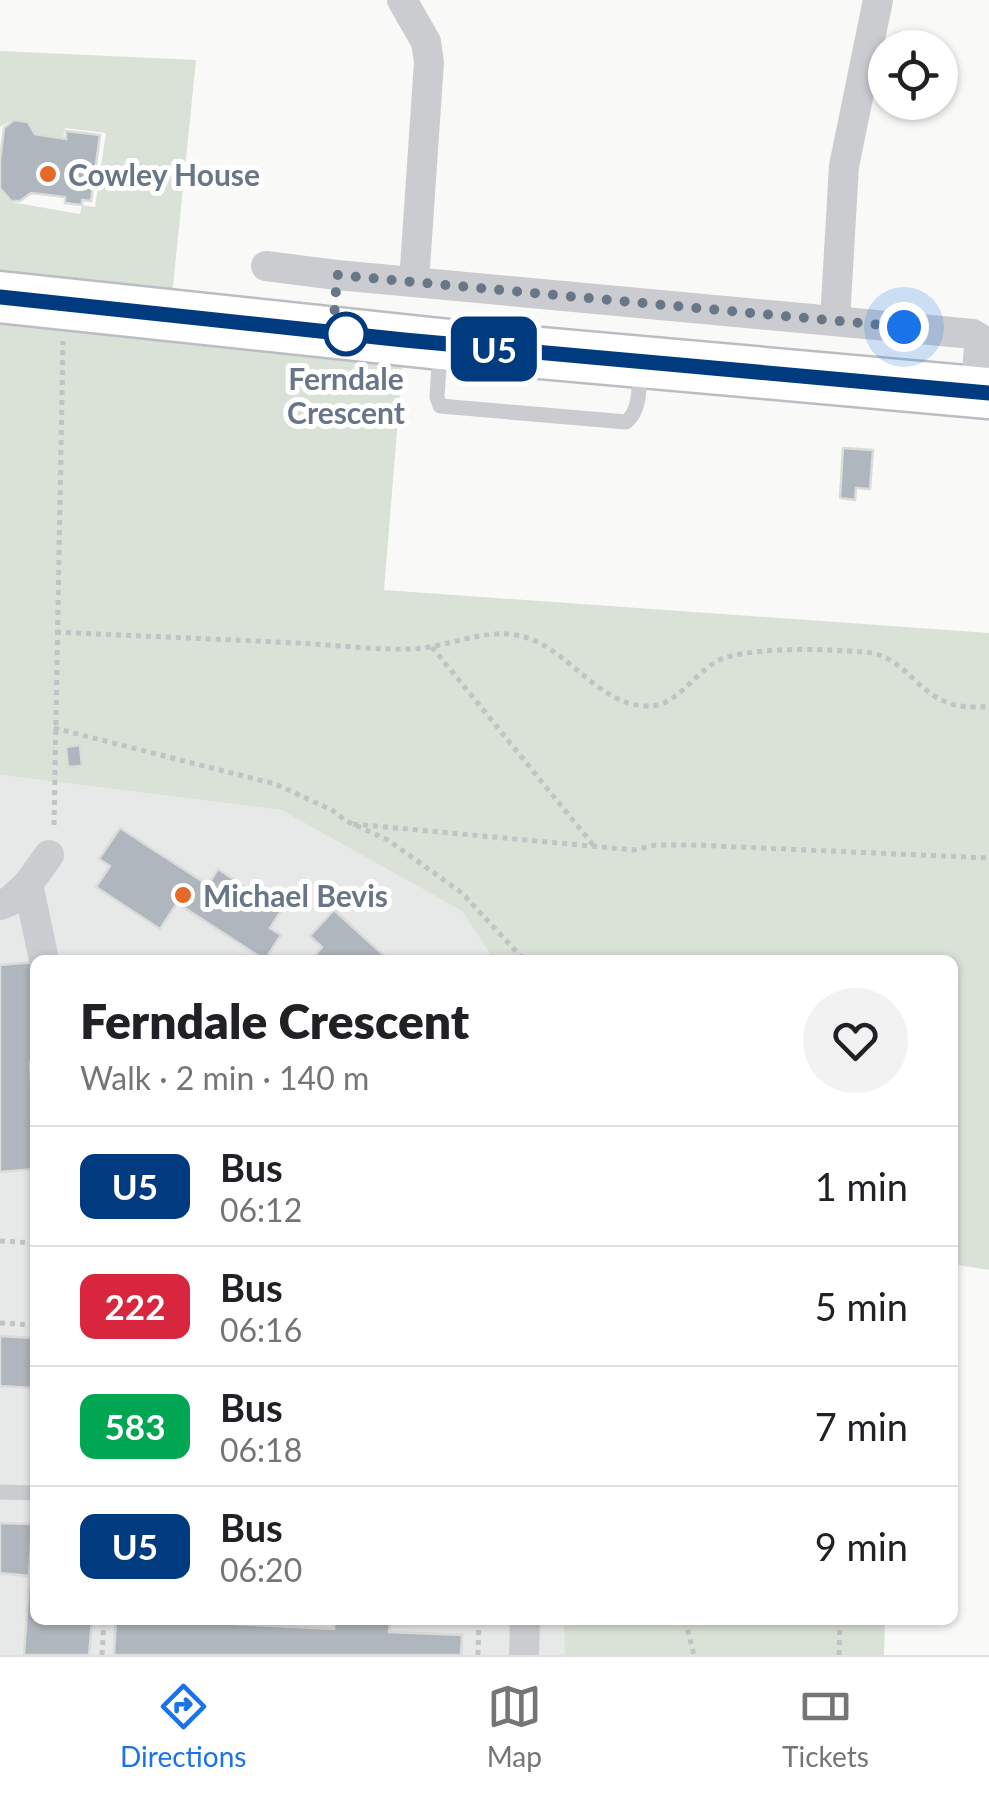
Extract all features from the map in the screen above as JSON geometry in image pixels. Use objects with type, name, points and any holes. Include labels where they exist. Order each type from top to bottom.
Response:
[{"type":"main road","points":[[0,297],[440,344],[982,392]]},
{"type":"street","points":[[402,0],[426,42],[429,62],[414,282]]},
{"type":"street","points":[[836,320],[844,166],[878,0]]},
{"type":"street","points":[[266,266],[973,334],[978,337],[982,392]]},
{"type":"street","points":[[333,333],[337,275]]},
{"type":"street","points":[[0,905],[28,884],[49,854]]},
{"type":"street","points":[[28,884],[43,955]]},
{"type":"street","points":[[524,1625],[524,1655]]},
{"type":"lane","points":[[0,1492],[30,1493]]},
{"type":"path","points":[[49,854],[54,836],[64,303]]},
{"type":"path","points":[[56,632],[411,649],[501,634],[520,635],[576,668],[608,695],[650,707],[676,696],[702,669],[725,658],[763,652],[868,652],[885,658],[911,676],[931,697],[953,706],[989,706]]},
{"type":"path","points":[[432,647],[594,846]]},
{"type":"path","points":[[54,728],[275,784],[332,810],[388,840],[462,892],[519,955]]},
{"type":"path","points":[[353,824],[634,850],[656,845],[693,845],[989,858]]},
{"type":"path","points":[[0,1241],[30,1244]]},
{"type":"path","points":[[0,1324],[30,1325]]},
{"type":"path","points":[[102,1655],[104,1625]]},
{"type":"path","points":[[478,1625],[478,1655]]},
{"type":"path","points":[[686,1625],[694,1655]]},
{"type":"path","points":[[839,1655],[840,1625]]},
{"type":"shaded area","points":[[0,51],[196,60],[172,296],[0,278],[0,190],[10,202],[80,214],[82,205],[95,207],[106,133],[65,128],[63,138],[36,134],[29,122],[14,119],[0,127]]},
{"type":"shaded area","points":[[0,298],[404,346],[384,590],[989,633],[989,1270],[958,1265],[958,955],[491,955],[462,911],[281,810],[0,775]]},
{"type":"shaded area","points":[[0,775],[281,810],[462,911],[491,955],[30,955],[30,1625],[613,1625],[624,1655],[0,1655]]},
{"type":"shaded area","points":[[564,1625],[885,1625],[884,1655],[565,1655]]},
{"type":"building","name":"Cowley House","points":[[14,120],[28,122],[35,134],[66,139],[66,131],[100,135],[91,201],[82,200],[82,205],[65,203],[65,197],[31,193],[20,201],[11,201],[0,188],[0,160],[4,128]]},
{"type":"building","points":[[843,448],[873,450],[870,489],[856,488],[855,500],[840,498]]},
{"type":"building","points":[[80,745],[82,766],[68,767],[66,747]]},
{"type":"building","name":"Michael Bevis","points":[[120,828],[208,885],[218,869],[281,911],[270,928],[281,935],[268,955],[257,955],[177,903],[160,929],[96,887],[110,866],[99,859]]},
{"type":"building","points":[[334,910],[384,955],[315,955],[322,947],[310,936]]},
{"type":"building","points":[[30,962],[30,1169],[0,1172],[0,965]]},
{"type":"building","points":[[0,1336],[30,1338],[30,1388],[0,1386]]},
{"type":"building","points":[[0,1523],[30,1524],[29,1576],[0,1573]]},
{"type":"building","points":[[30,1567],[30,1625],[92,1625],[89,1655],[24,1655]]},
{"type":"building","points":[[116,1625],[334,1629],[334,1625],[390,1625],[389,1632],[462,1635],[461,1655],[114,1655]]},
{"type":"building","points":[[116,1625],[334,1629],[334,1625],[390,1625],[389,1632],[462,1635],[461,1655],[114,1655]]},
{"type":"bus line","name":"U5","points":[[0,297],[404,340],[989,393]]},
{"type":"place","name":"Cowley House","points":[[48,174]]},
{"type":"place","name":"Ferndale Crescent","points":[[346,334]]},
{"type":"place","name":"Michael Bevis","points":[[183,895]]},
{"type":"route","points":[[346,334],[333,333],[337,275],[904,327]]}]
